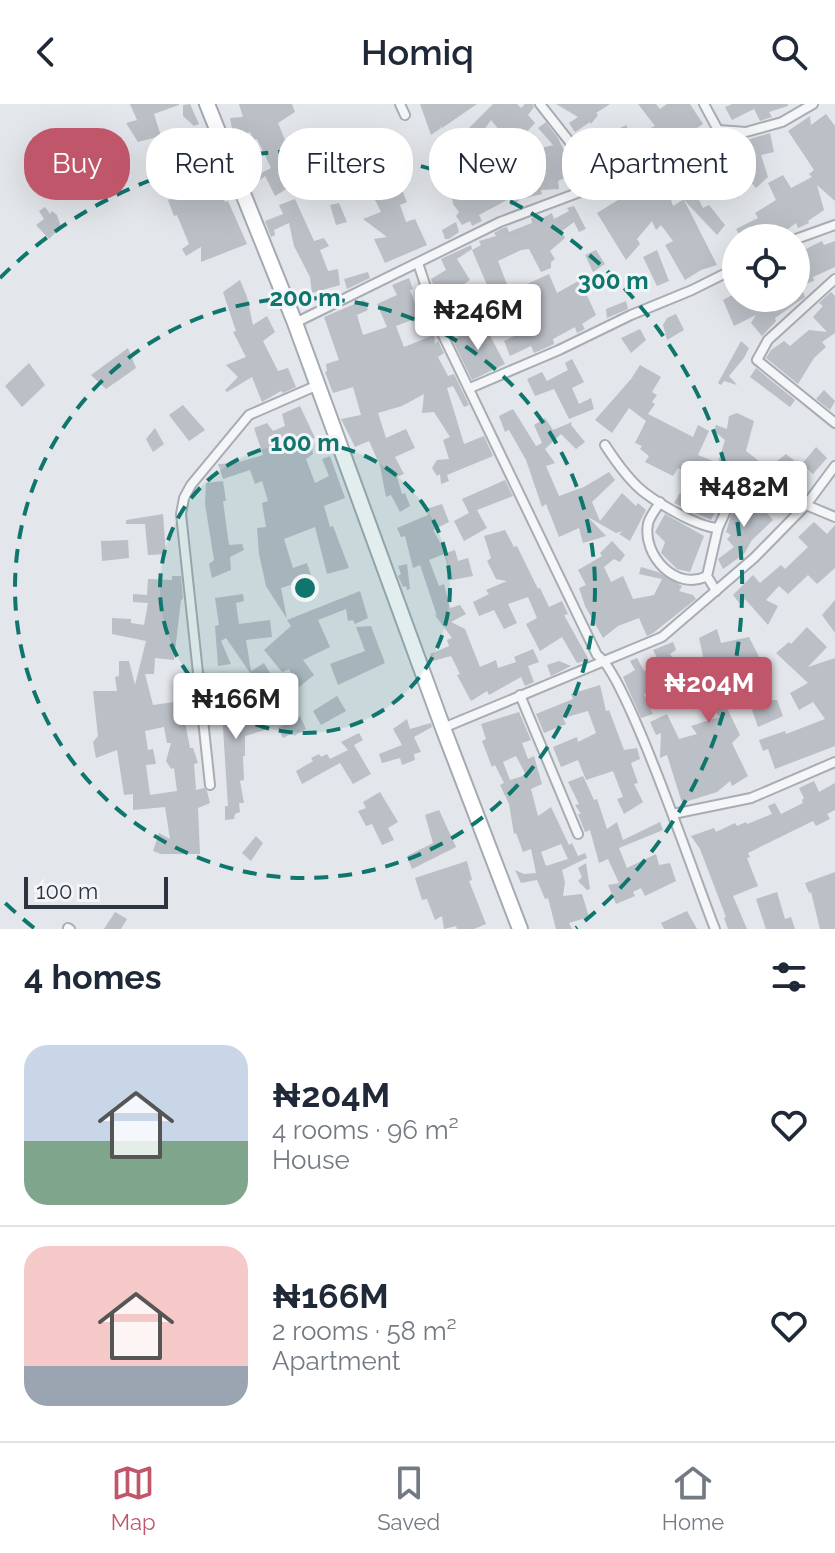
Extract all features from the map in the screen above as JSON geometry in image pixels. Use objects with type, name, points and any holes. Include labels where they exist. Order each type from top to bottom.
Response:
[{"type":"main road","points":[[207,104],[295,323],[520,929]]},
{"type":"street","points":[[400,104],[405,115]]},
{"type":"street","points":[[540,104],[562,132]]},
{"type":"street","points":[[704,104],[717,128]]},
{"type":"street","points":[[756,129],[782,122],[813,104]]},
{"type":"street","points":[[295,323],[500,222],[562,198]]},
{"type":"street","points":[[810,234],[835,225]]},
{"type":"street","points":[[418,263],[439,327],[597,655],[604,659],[616,681],[673,814],[715,929]]},
{"type":"street","points":[[470,388],[722,275]]},
{"type":"street","points":[[835,279],[768,340],[757,360],[835,423]]},
{"type":"street","points":[[210,785],[181,514],[184,498],[191,485],[249,415],[318,385]]},
{"type":"street","points":[[605,445],[622,470],[644,493],[691,520],[718,528]]},
{"type":"street","points":[[443,728],[662,637],[754,558],[806,505],[835,466]]},
{"type":"street","points":[[716,591],[707,576],[718,528],[740,480]]},
{"type":"street","points":[[660,502],[648,523],[650,543],[657,562],[668,572],[686,580],[707,576]]},
{"type":"street","points":[[806,505],[835,517]]},
{"type":"street","points":[[520,695],[578,834]]},
{"type":"street","points":[[673,814],[751,798],[835,762]]},
{"type":"building","points":[[130,104],[179,104],[154,114],[158,128],[146,128],[146,140],[138,142],[126,123],[137,120]]},
{"type":"building","points":[[190,104],[199,124],[194,126],[183,116],[183,105]]},
{"type":"building","points":[[239,104],[292,104],[295,112],[278,123],[278,194],[275,196],[265,176],[262,178],[262,173],[271,168],[262,149],[262,128],[232,128],[230,118],[243,117]]},
{"type":"building","points":[[420,104],[477,104],[442,128],[429,129]]},
{"type":"building","points":[[493,104],[517,104],[521,108],[525,104],[533,104],[528,115],[535,123],[530,128],[497,128],[491,120],[485,128],[469,128]]},
{"type":"building","points":[[556,104],[610,104],[596,113],[598,115],[591,124],[572,128],[569,123],[578,117]]},
{"type":"building","points":[[638,104],[656,104],[660,109],[667,104],[690,104],[703,124],[697,128],[650,128],[655,126]]},
{"type":"building","points":[[732,104],[788,106],[769,112],[772,117],[760,121],[754,109],[732,120],[725,107]]},
{"type":"building","points":[[826,114],[835,126],[835,201],[817,185],[824,210],[809,223],[746,224],[758,218],[755,213],[776,200],[768,183],[783,175],[791,188],[812,177],[809,174],[814,170],[788,131],[810,116],[811,125]]},
{"type":"building","points":[[546,122],[562,146],[559,189],[546,190],[546,147],[553,145],[546,137],[546,128],[538,128]]},
{"type":"building","points":[[770,133],[774,152],[761,155],[768,177],[756,188],[756,137]]},
{"type":"building","points":[[168,200],[228,201],[247,244],[201,262],[201,247],[186,256],[182,249],[189,244],[177,215],[174,216]]},
{"type":"building","points":[[295,200],[314,241],[324,238],[329,246],[320,250],[328,271],[338,269],[340,285],[312,293],[310,277],[294,246],[289,223],[274,230],[275,235],[271,237],[265,221],[283,214],[279,205]]},
{"type":"building","points":[[375,200],[406,200],[400,205],[406,222],[415,219],[427,245],[385,263],[374,239],[387,237],[363,219],[381,212]]},
{"type":"building","points":[[452,200],[507,200],[479,215],[482,221],[472,226],[470,221],[462,225]]},
{"type":"building","points":[[618,200],[671,200],[673,206],[684,200],[717,265],[685,280],[665,245],[673,241],[661,225],[656,230],[652,221],[637,239],[640,244],[626,260],[597,213]]},
{"type":"building","points":[[684,200],[699,200],[703,208],[709,205],[724,224],[717,235]]},
{"type":"building","points":[[339,203],[347,222],[336,225],[330,205]]},
{"type":"building","points":[[574,206],[586,229],[579,232],[574,222],[562,231],[565,238],[550,251],[555,259],[551,262],[551,268],[541,272],[529,249],[498,261],[510,292],[549,274],[557,293],[580,280],[596,315],[582,324],[585,329],[577,333],[575,327],[553,339],[554,344],[534,353],[531,346],[510,356],[504,341],[523,332],[513,316],[498,324],[490,300],[493,299],[472,250],[481,245],[479,241],[496,236],[494,233],[503,228],[507,227],[509,232],[532,223],[531,218],[538,215],[539,220],[552,213],[554,219]]},
{"type":"building","points":[[45,207],[50,214],[52,211],[57,215],[61,227],[49,239],[36,225],[44,219],[39,211]]},
{"type":"building","points":[[456,222],[459,232],[445,239],[442,230]]},
{"type":"building","points":[[822,241],[824,245],[835,241],[835,267],[813,277],[814,281],[810,282],[810,247]]},
{"type":"building","points":[[471,245],[472,249],[457,259],[470,280],[440,301],[431,279],[446,270],[441,259]]},
{"type":"building","points":[[596,250],[605,264],[593,272],[585,255]]},
{"type":"building","points":[[657,250],[669,281],[657,286],[643,257]]},
{"type":"building","points":[[368,272],[370,278],[347,289],[344,279]]},
{"type":"building","points":[[409,278],[420,317],[396,326],[404,347],[434,335],[435,344],[438,341],[444,353],[438,357],[448,376],[454,374],[469,405],[464,407],[453,386],[447,388],[464,444],[484,436],[493,456],[447,475],[449,481],[441,484],[440,474],[437,476],[432,468],[437,460],[449,459],[443,440],[450,437],[434,412],[422,413],[424,394],[402,406],[378,413],[386,438],[406,429],[415,448],[395,457],[404,474],[397,477],[402,494],[405,493],[410,506],[400,512],[391,495],[386,497],[380,466],[369,441],[355,447],[341,419],[361,415],[353,387],[333,393],[325,372],[326,364],[339,360],[324,317],[364,300],[368,310],[357,315],[363,335],[387,327],[377,304],[397,295],[392,285]]},
{"type":"building","points":[[240,280],[253,325],[267,316],[275,332],[263,341],[278,371],[288,368],[296,387],[262,402],[252,377],[227,392],[225,390],[238,377],[226,365],[246,357],[233,332],[236,331],[223,292]]},
{"type":"building","points":[[831,292],[835,296],[835,333],[822,342],[826,347],[814,358],[798,384],[766,358],[784,341],[790,346],[809,330],[827,332],[813,317],[823,306],[819,303]]},
{"type":"building","points":[[626,301],[628,309],[607,318],[606,309]]},
{"type":"building","points":[[476,307],[479,314],[454,324],[452,317]]},
{"type":"building","points":[[728,312],[784,312],[762,336],[751,323],[756,315],[734,326]]},
{"type":"building","points":[[676,314],[684,330],[667,340],[663,325],[667,318]]},
{"type":"building","points":[[477,322],[481,333],[487,330],[505,364],[472,380],[453,341]]},
{"type":"building","points":[[640,329],[646,340],[631,353],[621,338]]},
{"type":"building","points":[[741,341],[749,348],[729,376],[737,385],[724,381],[721,385],[718,383]]},
{"type":"building","points":[[128,348],[136,368],[106,389],[91,375]]},
{"type":"building","points":[[572,359],[584,382],[572,388],[579,404],[591,398],[594,409],[569,419],[554,389],[535,396],[527,379],[542,372],[547,381],[568,370],[565,363]]},
{"type":"building","points":[[29,363],[45,385],[22,407],[5,386]]},
{"type":"building","points":[[640,365],[661,377],[652,392],[657,395],[648,414],[693,437],[698,425],[709,431],[698,455],[718,463],[725,440],[714,431],[716,425],[727,429],[729,416],[737,413],[754,421],[746,451],[768,468],[786,454],[796,462],[780,483],[795,497],[784,508],[741,468],[737,471],[735,468],[727,485],[678,468],[673,476],[645,462],[649,456],[640,449],[642,446],[635,443],[646,421],[629,408],[612,433],[595,420]]},
{"type":"building","points":[[756,368],[795,400],[790,407],[750,377]]},
{"type":"building","points":[[824,390],[835,401],[830,410],[816,399]]},
{"type":"building","points":[[183,405],[205,430],[189,441],[169,415]]},
{"type":"building","points":[[300,406],[315,438],[311,439],[313,454],[306,459],[315,483],[329,476],[322,459],[330,456],[345,498],[324,506],[349,568],[327,574],[315,527],[284,539],[293,568],[307,563],[312,578],[281,588],[287,619],[266,586],[259,554],[257,528],[266,527],[262,503],[268,501],[262,481],[255,484],[250,470],[223,479],[218,464],[236,463],[263,455],[254,428],[267,423],[273,431],[285,426],[282,414]]},
{"type":"building","points":[[513,409],[536,446],[542,443],[534,425],[545,418],[553,430],[572,422],[571,425],[585,442],[576,449],[561,434],[545,449],[555,463],[546,466],[559,496],[584,487],[609,472],[615,480],[592,502],[600,521],[622,493],[636,506],[638,503],[646,510],[630,541],[619,534],[623,531],[616,533],[588,517],[606,536],[583,543],[579,528],[559,537],[546,504],[542,507],[526,460],[509,430],[505,432],[499,416]]},
{"type":"building","points":[[155,428],[164,444],[153,452],[146,439]]},
{"type":"building","points":[[816,447],[827,458],[813,474],[802,464]]},
{"type":"building","points":[[505,480],[513,496],[477,510],[487,528],[464,541],[454,521],[469,513],[462,499]]},
{"type":"building","points":[[223,481],[229,545],[242,544],[244,550],[230,557],[231,570],[212,578],[209,564],[214,560],[205,504],[206,483]]},
{"type":"building","points":[[680,493],[715,512],[711,520],[674,503]]},
{"type":"building","points":[[751,495],[773,520],[752,540],[744,554],[723,569],[718,559],[734,547],[727,539],[731,535],[726,532],[731,515]]},
{"type":"building","points":[[442,504],[449,522],[433,530],[446,553],[455,550],[458,561],[468,558],[473,576],[452,580],[444,554],[429,560],[439,586],[444,584],[450,608],[460,605],[466,614],[451,622],[465,629],[480,667],[496,660],[498,668],[516,662],[514,657],[533,649],[539,662],[528,666],[534,682],[525,686],[521,677],[471,701],[451,656],[433,661],[430,654],[449,646],[447,640],[452,638],[434,614],[437,616],[420,565],[413,568],[405,536],[401,537],[397,528],[428,515],[426,509]]},
{"type":"building","points":[[163,514],[166,554],[148,555],[145,524],[126,524],[126,520]]},
{"type":"building","points":[[665,514],[704,536],[690,572],[677,569],[661,553],[665,542],[655,532]]},
{"type":"building","points":[[814,522],[827,534],[835,525],[835,568],[817,584],[808,575],[788,594],[779,586],[766,600],[778,606],[768,625],[745,599],[741,605],[733,595],[753,575],[760,583],[781,565],[785,569],[808,547],[798,537]]},
{"type":"building","points":[[505,530],[514,547],[517,546],[549,607],[562,601],[568,614],[564,615],[589,660],[577,663],[562,637],[540,651],[526,624],[537,618],[528,597],[508,604],[517,623],[504,629],[494,610],[479,616],[473,602],[489,594],[486,590],[507,581],[496,579],[487,561],[491,558],[484,536]]},
{"type":"building","points":[[128,540],[129,558],[102,561],[101,541]]},
{"type":"building","points":[[612,541],[625,555],[620,562],[614,559],[604,567],[611,582],[623,576],[633,599],[654,595],[662,579],[639,574],[641,567],[658,572],[682,586],[679,591],[696,599],[647,636],[639,618],[618,626],[603,638],[585,606],[579,588],[586,585],[578,570],[602,556],[600,553]]},
{"type":"building","points":[[407,564],[410,589],[407,590],[398,576],[401,574],[398,566]]},
{"type":"building","points":[[172,576],[181,576],[183,599],[174,660],[155,658],[154,674],[145,674],[153,705],[181,701],[190,748],[193,748],[198,763],[194,764],[196,790],[204,788],[210,803],[198,808],[200,854],[161,854],[153,851],[159,833],[170,839],[165,807],[133,810],[133,794],[124,795],[117,750],[96,758],[93,742],[98,736],[93,691],[117,691],[115,677],[119,676],[119,661],[129,661],[135,685],[146,641],[112,634],[112,618],[131,619],[131,623],[144,625],[148,603],[133,602],[133,594],[147,595],[148,579],[172,580]],"holes":[[[164,727],[167,743],[171,743],[166,761],[171,769],[174,768],[177,791],[150,795],[146,765],[156,764],[153,749],[148,750],[145,731]]]},
{"type":"building","points":[[360,591],[368,618],[355,624],[353,620],[348,621],[346,609],[318,620],[330,647],[303,660],[314,675],[299,687],[289,669],[282,672],[264,650],[291,626],[287,620]]},
{"type":"building","points":[[243,594],[244,601],[236,603],[239,624],[270,620],[272,637],[246,640],[251,671],[264,663],[296,718],[300,716],[306,729],[294,736],[293,733],[283,738],[278,728],[284,725],[277,712],[226,638],[221,641],[231,664],[218,666],[215,626],[219,625],[215,598]]},
{"type":"building","points":[[835,600],[835,633],[822,615]]},
{"type":"building","points":[[371,626],[385,663],[338,685],[330,664],[365,651],[356,627]]},
{"type":"building","points":[[807,627],[827,647],[808,667],[835,658],[835,746],[775,769],[768,749],[763,751],[759,740],[785,731],[786,734],[825,719],[813,702],[799,710],[790,693],[808,683],[776,653],[789,642],[791,644]]},
{"type":"building","points":[[717,629],[721,643],[749,637],[760,659],[743,666],[738,662],[740,667],[719,675],[724,689],[746,684],[750,695],[725,704],[740,735],[732,743],[748,776],[732,786],[730,781],[717,792],[682,803],[667,755],[660,758],[661,733],[656,735],[650,722],[667,714],[679,739],[697,734],[691,726],[719,717],[692,672],[705,665],[699,638]]},
{"type":"building","points":[[673,642],[676,650],[670,654],[685,674],[693,699],[678,705],[668,685],[662,688],[656,679],[652,682],[656,690],[644,694],[653,714],[641,718],[623,677],[635,670],[630,661],[637,658],[644,671],[661,665],[653,650]]},
{"type":"building","points":[[559,661],[571,666],[551,676],[547,665]]},
{"type":"building","points":[[763,666],[772,688],[755,676],[755,672]]},
{"type":"building","points":[[237,680],[244,696],[247,696],[251,719],[260,715],[265,730],[245,736],[244,780],[240,781],[244,803],[239,803],[240,812],[235,814],[234,819],[225,820],[225,806],[228,806],[221,697],[229,697],[218,681]]},
{"type":"building","points":[[600,685],[606,711],[609,710],[624,750],[637,748],[640,759],[631,763],[638,783],[634,784],[643,802],[624,814],[617,799],[623,797],[613,771],[586,780],[578,760],[561,767],[553,747],[577,737],[578,742],[596,733],[588,711],[563,718],[566,724],[544,733],[536,714],[573,699],[571,694]]},
{"type":"building","points":[[337,696],[346,711],[321,725],[313,711]]},
{"type":"building","points":[[777,700],[783,716],[758,727],[752,710]]},
{"type":"building","points":[[519,712],[531,740],[522,743],[528,759],[534,756],[542,784],[531,789],[538,816],[551,807],[569,845],[572,843],[578,856],[585,853],[587,858],[562,870],[565,882],[563,896],[582,894],[589,917],[569,923],[572,929],[556,929],[548,898],[545,899],[537,880],[521,883],[515,870],[524,874],[536,873],[531,849],[523,852],[514,834],[509,804],[500,785],[504,783],[495,765],[492,767],[482,741],[486,739],[481,724]],"holes":[[[516,756],[526,775],[510,780],[503,762]],[[561,844],[568,859],[546,866],[541,852]]]},
{"type":"building","points":[[407,719],[410,729],[431,723],[432,727],[414,737],[421,752],[414,754],[415,760],[402,765],[400,758],[382,763],[379,754],[402,745],[393,729]]},
{"type":"building","points":[[359,733],[363,740],[354,745],[371,774],[353,784],[340,763],[302,784],[296,771],[319,754],[321,757],[327,754],[330,759],[348,750],[341,742]]},
{"type":"building","points":[[583,776],[594,800],[597,799],[607,829],[617,822],[623,840],[660,822],[663,830],[619,848],[627,868],[656,854],[659,865],[670,863],[676,881],[645,896],[641,888],[633,892],[635,896],[616,904],[608,885],[619,883],[608,859],[599,863],[590,830],[585,832],[578,814],[581,814],[575,805],[579,804],[568,782]]},
{"type":"building","points":[[814,781],[819,792],[835,783],[835,810],[827,814],[830,819],[816,826],[813,821],[748,853],[750,857],[747,858],[758,886],[733,896],[747,929],[728,929],[700,849],[691,836],[714,828],[716,832],[735,823],[737,826],[747,824],[772,814],[768,806],[775,803],[781,814],[803,803],[799,788]]},
{"type":"building","points":[[380,792],[398,822],[388,828],[394,840],[382,845],[372,824],[366,826],[358,811],[366,808],[363,802]]},
{"type":"building","points":[[439,810],[456,847],[412,869],[407,856],[433,843],[425,815]]},
{"type":"building","points":[[256,836],[263,843],[251,861],[242,853]]},
{"type":"building","points":[[467,861],[472,880],[469,881],[486,924],[474,929],[457,929],[456,926],[444,929],[442,916],[435,920],[427,899],[422,900],[415,878]]},
{"type":"building","points":[[586,863],[590,889],[587,890],[578,881],[582,877],[578,868]]},
{"type":"building","points":[[835,872],[835,929],[820,929],[811,892],[805,883]]},
{"type":"building","points":[[777,892],[785,919],[791,917],[795,929],[766,929],[756,899]]},
{"type":"building","points":[[687,911],[697,929],[664,929],[661,923]]},
{"type":"building","points":[[115,912],[127,919],[121,929],[104,929]]}]
